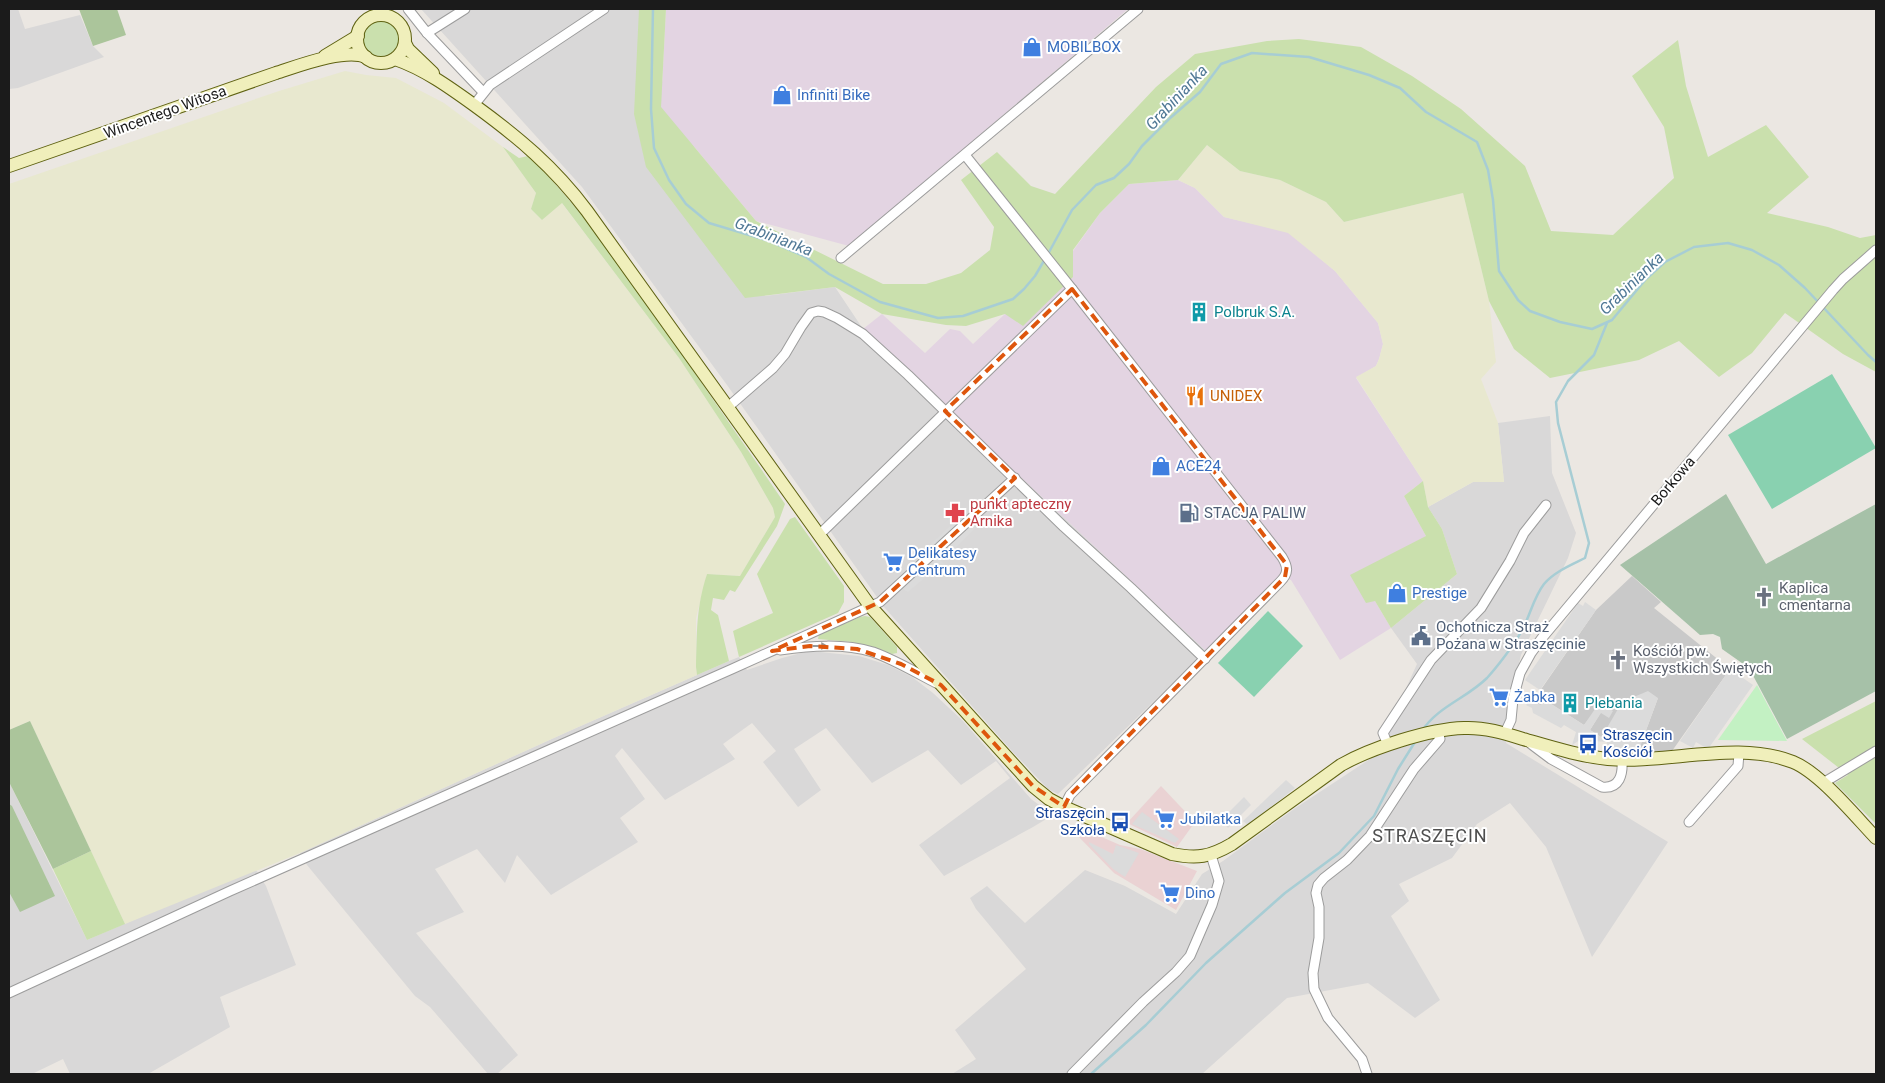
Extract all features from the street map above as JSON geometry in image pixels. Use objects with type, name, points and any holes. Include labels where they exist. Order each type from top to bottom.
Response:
[{"type":"street","points":[[408,9],[483,92]]},
{"type":"street","points":[[428,33],[465,9]]},
{"type":"street","points":[[474,105],[490,85],[604,9]]},
{"type":"street","points":[[841,258],[1138,9]]},
{"type":"street","points":[[372,13],[377,16],[388,13],[402,27],[405,43],[395,59],[380,63],[366,57],[359,47],[358,36],[360,28],[372,13]]},
{"type":"street","name":"Wincentego Witosa","points":[[321,59],[358,36]]},
{"type":"street","points":[[405,43],[408,49],[438,79],[521,140],[552,168],[572,191],[870,606],[1033,786],[1048,799],[1172,854],[1189,857],[1211,855],[1240,839],[1341,764],[1366,752],[1434,732],[1465,728],[1505,733],[1585,755],[1622,760],[1739,753],[1776,756],[1805,768],[1876,838]]},
{"type":"street","name":"Wincentego Witosa","points":[[9,166],[321,59],[358,54],[366,57]]},
{"type":"street","points":[[395,59],[438,79]]},
{"type":"street","points":[[965,155],[1055,267],[1287,565],[1285,577],[1070,796],[1064,807]]},
{"type":"street","name":"Borkowa","points":[[1505,733],[1511,720],[1513,699],[1520,673],[1531,654],[1833,290],[1876,250]]},
{"type":"street","points":[[819,534],[1072,289]]},
{"type":"street","points":[[728,407],[773,368],[785,354],[806,318],[811,313],[824,312],[837,318],[863,334],[1205,659]]},
{"type":"street","points":[[9,993],[239,887],[880,602],[1015,478]]},
{"type":"street","points":[[1390,745],[1383,733],[1426,666],[1481,608],[1510,561],[1524,533],[1546,505]]},
{"type":"street","points":[[772,651],[810,646],[840,646],[872,652],[901,664],[941,685]]},
{"type":"street","points":[[1367,1074],[1362,1059],[1328,1018],[1314,989],[1313,973],[1319,931],[1319,908],[1316,893],[1318,885],[1324,878],[1347,860],[1370,836],[1414,769],[1440,739],[1434,732]]},
{"type":"street","points":[[1524,739],[1551,759],[1602,787],[1610,787],[1619,781],[1622,773],[1622,760]]},
{"type":"street","points":[[1822,783],[1876,751]]},
{"type":"street","points":[[1689,822],[1738,766],[1739,753]]},
{"type":"street","points":[[1072,1074],[1190,956],[1212,905],[1219,881],[1211,855]]},
{"type":"highlighted area","points":[[1072,289],[1287,565],[1285,577],[1070,795],[1064,807],[1033,786],[941,685],[901,664],[857,649],[810,646],[772,651],[880,602],[1015,478],[945,411]]},
{"type":"shaded area","points":[[9,9],[18,9],[25,29],[80,15],[93,46],[104,57],[18,88],[9,89]]},
{"type":"shaded area","points":[[421,9],[639,9],[639,32],[765,296],[835,287],[863,329],[1206,651],[1058,794],[1048,789],[884,607],[727,385],[582,187]]},
{"type":"shaded area","points":[[666,9],[1128,9],[849,246],[756,221],[661,107]]},
{"type":"shaded area","points":[[1178,180],[1195,188],[1224,217],[1288,232],[1335,271],[1378,323],[1383,344],[1379,359],[1376,366],[1356,378],[1423,481],[1404,496],[1426,536],[1375,601],[1391,628],[1340,660],[1291,580],[1280,577],[1206,651],[863,329],[882,314],[925,353],[950,329],[960,331],[973,344],[1005,314],[1073,277],[1073,251],[1100,213],[1129,184]]},
{"type":"shaded area","points":[[1550,416],[1552,473],[1576,533],[1568,558],[1521,655],[1508,710],[1506,743],[1668,842],[1592,957],[1546,847],[1510,803],[1477,824],[1452,858],[1399,884],[1409,901],[1391,916],[1440,1000],[1415,1018],[1368,983],[1287,998],[1202,1074],[952,1074],[976,1059],[955,1030],[1026,969],[976,909],[970,898],[987,886],[1025,923],[1085,870],[1125,886],[1176,914],[1202,874],[1223,861],[1294,809],[1376,755],[1417,664],[1391,628],[1457,574],[1442,529],[1428,507],[1473,482],[1504,482],[1498,423]]},
{"type":"shaded area","points":[[962,515],[966,519],[890,588],[888,586],[923,554],[922,552]]},
{"type":"shaded area","points":[[976,520],[980,524],[950,553],[946,548]]},
{"type":"shaded area","points":[[935,560],[940,560],[957,577],[953,580],[939,566],[908,592],[903,589]]},
{"type":"shaded area","points":[[1632,576],[1661,602],[1654,608],[1730,669],[1672,751],[1638,752],[1658,698],[1604,733],[1609,736],[1605,737],[1601,737],[1590,730],[1601,712],[1609,717],[1599,706],[1584,725],[1548,702],[1540,705],[1533,701],[1596,610]]},
{"type":"shaded area","points":[[1585,602],[1596,610],[1540,690],[1525,680],[1578,603],[1583,606]]},
{"type":"shaded area","points":[[805,652],[859,656],[888,665],[912,677],[933,693],[963,721],[1031,799],[1053,815],[944,876],[919,845],[1010,778],[996,761],[961,785],[928,750],[872,783],[826,728],[794,749],[821,790],[798,807],[763,762],[776,751],[752,723],[723,744],[735,759],[665,800],[622,748],[615,756],[645,799],[620,818],[638,842],[551,895],[517,855],[505,883],[477,849],[435,869],[464,912],[416,933],[518,1055],[497,1074],[488,1074],[430,1007],[415,996],[307,865],[300,853],[576,728],[739,657],[747,670]]},
{"type":"shaded area","points":[[1730,669],[1753,685],[1708,749],[1696,742],[1693,748],[1680,741]]},
{"type":"shaded area","points":[[1648,691],[1658,698],[1638,752],[1624,752],[1606,748],[1607,742],[1580,740],[1572,745],[1576,732],[1564,725],[1561,728],[1533,713],[1532,708],[1526,705],[1531,699],[1540,705],[1548,702],[1584,725],[1595,709],[1604,705],[1613,711],[1609,718],[1601,713],[1590,730],[1601,737],[1605,737],[1608,736],[1604,733],[1622,702]]},
{"type":"shaded area","points":[[1286,780],[1295,788],[1248,825],[1243,821]]},
{"type":"shaded area","points":[[9,782],[87,940],[256,870],[266,886],[296,965],[220,997],[230,1027],[148,1074],[70,1074],[63,1059],[32,1074],[9,1074]]},
{"type":"shaded area","points":[[1161,786],[1195,822],[1177,847],[1127,823]]},
{"type":"shaded area","points":[[1244,797],[1251,805],[1228,828],[1221,820]]},
{"type":"shaded area","points":[[1142,812],[1179,839],[1175,843],[1132,824]]},
{"type":"shaded area","points":[[1081,828],[1120,845],[1140,849],[1197,871],[1176,910],[1114,873],[1078,836]]},
{"type":"shaded area","points":[[1089,842],[1113,854],[1116,845],[1139,853],[1125,877],[1113,869]]},
{"type":"green space","points":[[79,9],[117,9],[126,35],[93,46]]},
{"type":"green space","points":[[639,9],[666,9],[661,107],[756,221],[883,284],[926,284],[961,273],[990,250],[994,227],[961,180],[997,152],[1031,186],[1055,194],[1156,87],[1195,54],[1267,41],[1299,39],[1361,47],[1412,76],[1461,109],[1525,166],[1551,231],[1613,235],[1674,178],[1664,127],[1632,76],[1678,40],[1686,86],[1708,157],[1766,125],[1809,177],[1767,213],[1828,227],[1860,238],[1876,235],[1876,372],[1843,354],[1785,313],[1752,353],[1719,377],[1679,341],[1639,360],[1550,378],[1514,349],[1489,301],[1463,193],[1344,222],[1326,202],[1280,180],[1240,171],[1207,145],[1178,180],[1129,184],[1100,213],[1073,250],[1073,277],[1023,326],[1005,314],[966,326],[946,325],[882,314],[835,287],[745,298],[646,167],[634,114]]},
{"type":"green space","points":[[381,20],[388,21],[394,25],[398,31],[398,45],[394,51],[388,55],[381,56],[374,55],[368,51],[364,45],[363,38],[364,31],[368,25],[374,21]]},
{"type":"green space","points":[[345,71],[396,78],[444,103],[503,147],[536,193],[531,209],[542,220],[561,202],[679,358],[741,452],[773,508],[775,517],[740,576],[707,574],[696,618],[697,675],[300,853],[125,924],[30,721],[9,730],[9,184],[279,91]]},
{"type":"green space","points":[[1207,145],[1240,171],[1280,180],[1326,202],[1344,222],[1463,193],[1489,301],[1496,362],[1481,379],[1498,423],[1504,482],[1473,482],[1428,507],[1423,481],[1356,377],[1376,366],[1379,359],[1383,344],[1378,323],[1335,271],[1288,233],[1224,217],[1195,188],[1178,180]]},
{"type":"green space","points":[[503,147],[519,158],[528,156],[531,158],[594,231],[652,309],[785,504],[777,526],[735,592],[730,590],[724,600],[713,598],[711,610],[718,615],[729,661],[697,675],[698,620],[703,586],[707,574],[740,576],[775,517],[773,508],[741,452],[679,358],[562,203],[542,220],[531,209],[536,193]]},
{"type":"green space","points":[[1832,374],[1876,448],[1772,509],[1728,435]]},
{"type":"green space","points":[[1423,481],[1428,507],[1442,529],[1457,574],[1391,628],[1375,601],[1366,603],[1350,575],[1426,536],[1404,496]]},
{"type":"green space","points":[[1726,494],[1766,564],[1876,504],[1876,691],[1787,739],[1749,668],[1722,649],[1720,637],[1713,634],[1700,635],[1620,565]]},
{"type":"green space","points":[[795,517],[844,586],[844,602],[838,613],[739,657],[733,631],[773,613],[757,574],[790,519]]},
{"type":"green space","points":[[1268,611],[1303,646],[1254,697],[1218,663]]},
{"type":"green space","points":[[865,616],[870,617],[897,647],[897,653],[892,654],[852,642],[818,639],[819,634]]},
{"type":"green space","points":[[1757,685],[1787,741],[1718,740]]},
{"type":"green space","points":[[1876,701],[1876,824],[1835,783],[1848,775],[1802,739]]},
{"type":"green space","points":[[30,721],[91,851],[53,869],[9,782],[9,730]]},
{"type":"green space","points":[[9,804],[12,806],[55,896],[20,912],[9,892]]},
{"type":"green space","points":[[91,851],[125,924],[87,940],[53,869]]},
{"type":"waterway","name":"Grabinianka","points":[[653,9],[651,109],[654,148],[669,180],[686,204],[709,223],[769,241],[806,257],[829,274],[880,302],[938,318],[963,316],[1013,299],[1035,276],[1045,259]]},
{"type":"waterway","name":"Grabinianka","points":[[1048,254],[1072,210],[1096,185],[1114,178],[1129,164],[1142,146],[1200,92],[1221,64],[1252,53],[1309,57],[1369,75],[1400,88],[1426,112],[1477,142],[1488,170],[1493,200],[1499,271],[1518,300],[1530,311],[1560,322],[1592,329],[1612,320],[1646,279],[1665,262],[1694,247],[1728,243],[1752,250],[1779,265],[1805,288],[1876,362]]},
{"type":"waterway","points":[[1422,731],[1436,715],[1479,685],[1496,668],[1521,632],[1537,595],[1544,584],[1558,572],[1585,558],[1589,543],[1558,423],[1556,402],[1568,381],[1594,355],[1607,323]]},
{"type":"waterway","points":[[1091,1074],[1146,1025],[1206,963],[1285,893],[1339,853],[1374,816],[1398,769],[1415,742]]},
{"type":"place","name":"MOBILBOX","points":[[1032,47]]},
{"type":"place","name":"Infiniti Bike","points":[[782,95]]},
{"type":"place","name":"Polbruk S.A.","points":[[1199,312]]},
{"type":"place","name":"UNIDEX","points":[[1195,396]]},
{"type":"place","name":"ACE24","points":[[1161,466]]},
{"type":"place","name":"punkt apteczny Arnika","points":[[955,513]]},
{"type":"place","name":"STACJA PALIW","points":[[1189,513]]},
{"type":"place","name":"Delikatesy Centrum","points":[[893,562]]},
{"type":"place","name":"Prestige","points":[[1397,593]]},
{"type":"place","name":"Kaplica cmentarna","points":[[1764,597]]},
{"type":"place","name":"Ochotnicza Straż Pożana w Straszęcinie","points":[[1421,636]]},
{"type":"place","name":"Kościół pw. Wszystkich Świętych","points":[[1618,660]]},
{"type":"place","name":"Żabka","points":[[1499,697]]},
{"type":"place","name":"Plebania","points":[[1570,703]]},
{"type":"place","name":"Straszęcin Kościół","points":[[1588,744]]},
{"type":"place","name":"Jubilatka","points":[[1165,819]]},
{"type":"place","name":"Straszęcin Szkoła","points":[[1120,822]]},
{"type":"place","name":"Dino","points":[[1170,893]]},
{"type":"district","name":"STRASZĘCIN","points":[[1430,836]]}]
